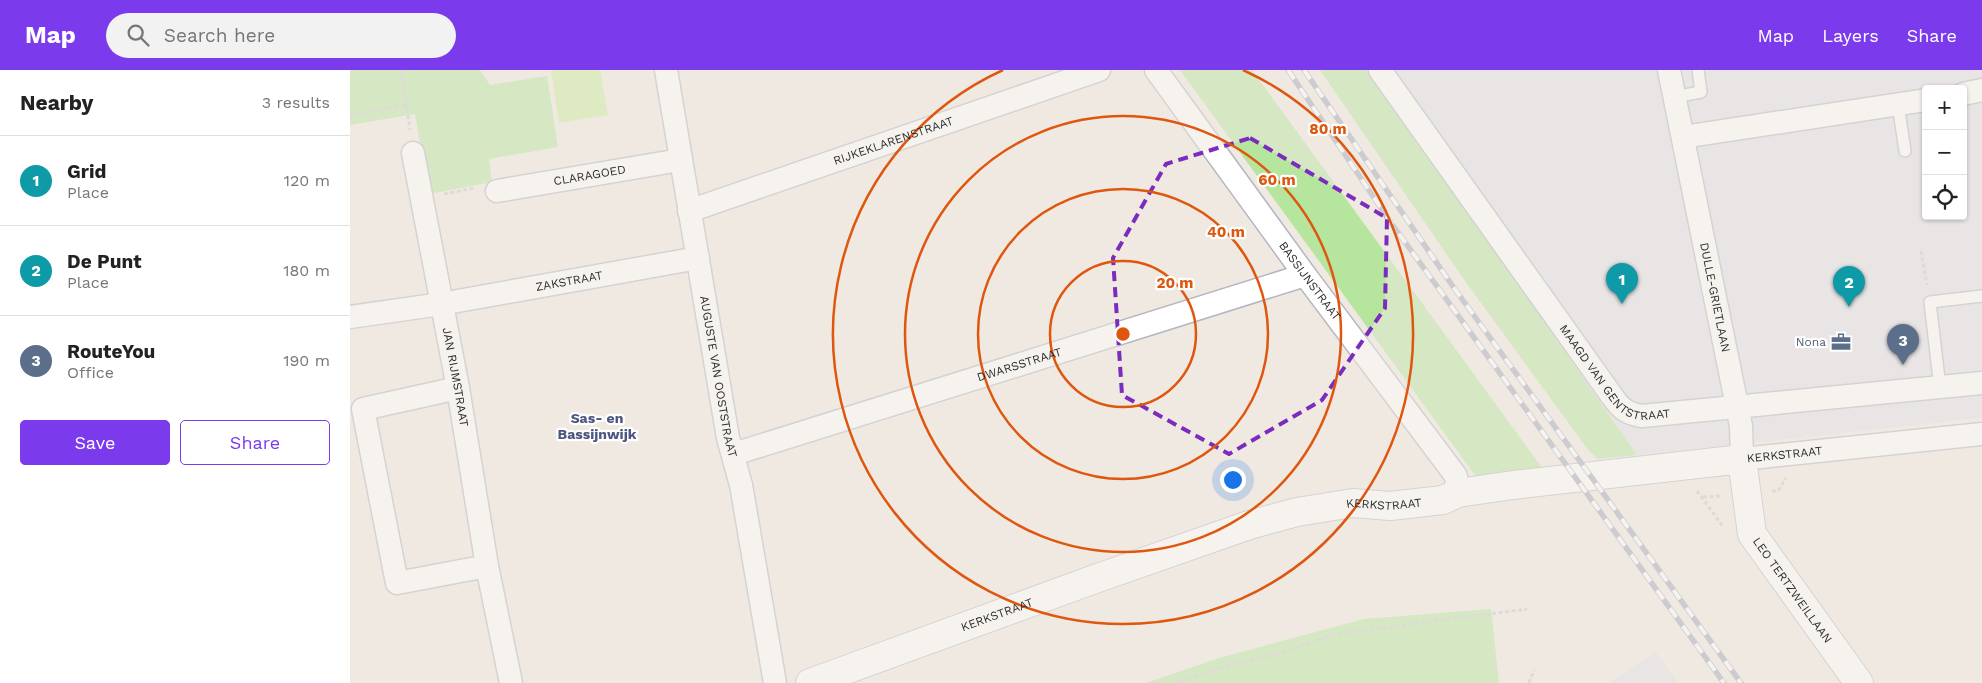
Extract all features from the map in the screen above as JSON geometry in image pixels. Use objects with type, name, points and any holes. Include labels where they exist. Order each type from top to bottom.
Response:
[{"type":"street","name":"AUGUSTE VAN OOSTSTRAAT","points":[[666,70],[728,438],[734,454],[741,485],[775,683]]},
{"type":"street","name":"RIJKEKLARENSTRAAT","points":[[689,211],[1099,70]]},
{"type":"street","name":"BASSIJNSTRAAT","points":[[1156,70],[1305,275],[1456,476],[1458,493]]},
{"type":"street","name":"MAAGD VAN GENTSTRAAT","points":[[1380,70],[1620,407],[1631,415],[1642,416],[1940,388],[1982,382]]},
{"type":"street","name":"DULLE-GRIETLAAN","points":[[1669,70],[1741,426],[1742,459]]},
{"type":"street","points":[[1967,93],[1982,90]]},
{"type":"street","points":[[1683,137],[1922,101]]},
{"type":"street","name":"JAN RIJMSTRAAT","points":[[414,153],[458,388],[487,566],[511,683]]},
{"type":"street","name":"CLARAGOED","points":[[497,191],[680,160]]},
{"type":"street","name":"ZAKSTRAAT","points":[[350,317],[442,304],[698,258]]},
{"type":"street","name":"DWARSSTRAAT","points":[[734,454],[1305,275]]},
{"type":"street","points":[[458,388],[363,409],[357,416],[397,582],[487,566]]},
{"type":"street","name":"KERKSTRAAT","points":[[810,683],[1095,579],[1249,525],[1297,512],[1353,503],[1390,506],[1443,500],[1458,493],[1742,459],[1982,434]]},
{"type":"street","name":"LEO TERTZWEILLAAN","points":[[1742,459],[1752,534],[1859,683]]},
{"type":"lane","points":[[1674,97],[1701,92],[1698,70]]},
{"type":"lane","points":[[1898,104],[1906,151]]},
{"type":"lane","points":[[1940,388],[1930,302],[1982,296]]},
{"type":"path","points":[[401,70],[414,153]]},
{"type":"path","points":[[350,115],[406,106]]},
{"type":"path","points":[[421,198],[497,183],[497,191]]},
{"type":"path","points":[[1921,251],[1930,302]]},
{"type":"path","points":[[1176,683],[1230,665],[1286,651],[1335,634],[1527,609]]},
{"type":"path","points":[[1529,683],[1534,670]]},
{"type":"highlighted area","points":[[1250,138],[1387,218],[1385,308],[1322,400],[1229,454],[1122,395],[1113,258],[1166,164]]},
{"type":"shaded area","points":[[1368,70],[1982,70],[1982,418],[1637,455]]},
{"type":"shaded area","points":[[1656,652],[1678,683],[1609,683]]},
{"type":"green space","points":[[350,70],[480,70],[490,85],[547,76],[558,147],[489,159],[492,182],[429,194],[415,114],[350,125]]},
{"type":"green space","points":[[551,70],[600,70],[608,115],[559,123]]},
{"type":"green space","points":[[1180,70],[1252,70],[1543,469],[1477,478]]},
{"type":"green space","points":[[1320,70],[1368,70],[1637,455],[1598,459],[1589,451],[1465,281]]},
{"type":"green space","points":[[1491,609],[1499,683],[1146,683],[1219,658],[1364,619]]},
{"type":"railway","points":[[1288,70],[1389,220],[1724,683]]},
{"type":"railway","points":[[1304,70],[1454,288],[1741,683]]},
{"type":"place","name":"Grid","points":[[1622,304]]},
{"type":"place","name":"De Punt","points":[[1849,307]]},
{"type":"place","name":"Nona","points":[[1841,342]]},
{"type":"place","name":"RouteYou","points":[[1903,365]]},
{"type":"district","name":"Sas- en Bassijnwijk","points":[[597,426]]}]
